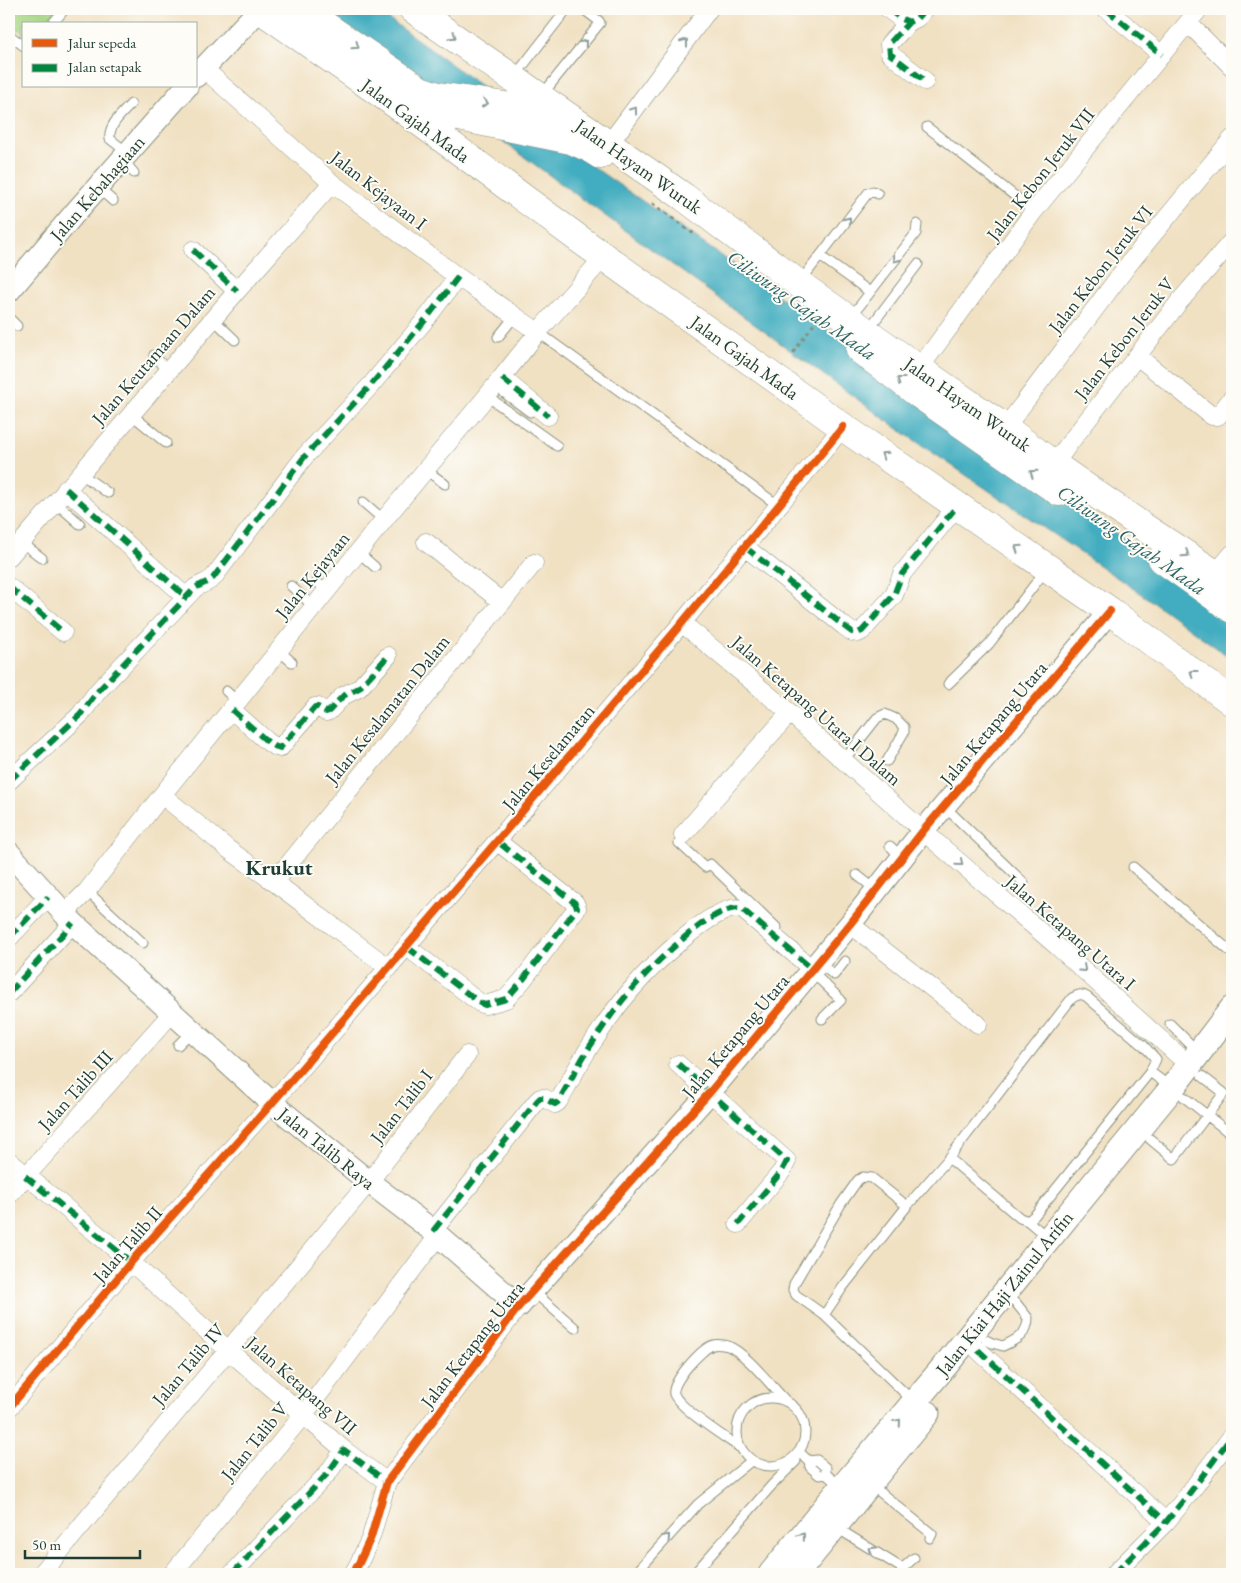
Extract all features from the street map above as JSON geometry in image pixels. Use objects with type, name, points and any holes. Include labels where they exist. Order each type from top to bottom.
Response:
[{"type":"main road","name":"Jalan Gajah Mada","points":[[302,9],[429,93],[536,103]]},
{"type":"main road","name":"Jalan Hayam Wuruk","points":[[413,9],[514,78],[536,103],[599,146],[643,185],[701,220],[799,284],[1148,530],[1227,570]]},
{"type":"main road","name":"Jalan Gajah Mada","points":[[263,11],[390,100],[579,239],[843,427],[1110,611],[1232,702]]},
{"type":"main road","points":[[263,11],[296,50],[384,116],[642,298],[662,297]]},
{"type":"main road","points":[[390,100],[416,109],[599,146]]},
{"type":"main road","points":[[536,103],[572,123],[701,212],[701,220]]},
{"type":"main road","name":"Jalan Hayam Wuruk","points":[[701,220],[817,319],[928,400],[1078,505],[1137,541],[1232,609]]},
{"type":"main road","name":"Jalan Kiai Haji Zainul Arifin","points":[[804,1569],[834,1526],[849,1486],[914,1402],[1054,1244],[1150,1140],[1232,1009]]},
{"type":"main road","name":"Jalan Kiai Haji Zainul Arifin","points":[[1197,1065],[1232,1038]]},
{"type":"main road","name":"Jalan Kiai Haji Zainul Arifin","points":[[771,1574],[849,1486],[982,1345],[1016,1303],[1054,1244],[1178,1093]]},
{"type":"street","points":[[599,146],[709,9]]},
{"type":"street","points":[[888,9],[909,22]]},
{"type":"street","points":[[924,9],[889,44],[890,54],[925,81]]},
{"type":"street","points":[[1106,9],[1162,56]]},
{"type":"street","name":"Jalan Kebon Jeruk VII","points":[[919,369],[1034,211],[1199,9]]},
{"type":"street","points":[[200,72],[263,11]]},
{"type":"street","points":[[1188,23],[1232,67]]},
{"type":"street","name":"Jalan Kejayaan I","points":[[200,72],[332,183],[458,277],[538,332]]},
{"type":"street","name":"Jalan Kebahagiaan","points":[[9,291],[105,194],[185,88]]},
{"type":"street","name":"Jalan Kebon Jeruk VI","points":[[1005,428],[1131,261],[1232,139]]},
{"type":"street","name":"Jalan Keutamaan Dalam","points":[[9,557],[332,183]]},
{"type":"street","name":"Jalan Kebon Jeruk V","points":[[1054,465],[1179,302],[1232,241]]},
{"type":"street","points":[[193,250],[237,291]]},
{"type":"street","name":"Jalan Kejayaan","points":[[9,993],[232,701],[285,657],[314,607],[322,586],[358,552],[495,387],[538,332],[596,266]]},
{"type":"street","points":[[9,781],[80,715],[98,692],[186,597],[221,569],[305,456],[371,385],[458,277]]},
{"type":"street","points":[[1137,356],[1212,416],[1218,416],[1232,398]]},
{"type":"street","points":[[495,387],[548,416]]},
{"type":"street","name":"Jalan Keselamatan","points":[[272,1103],[497,842],[682,623],[843,427]]},
{"type":"street","points":[[60,496],[186,597]]},
{"type":"street","points":[[745,547],[844,626],[852,632],[858,633],[862,631],[894,595],[902,574],[956,506]]},
{"type":"street","points":[[426,542],[502,602]]},
{"type":"street","name":"Jalan Kesalamatan Dalam","points":[[274,882],[534,562]]},
{"type":"street","points":[[9,587],[63,632]]},
{"type":"street","name":"Jalan Ketapang Utara","points":[[387,1482],[526,1299],[646,1172],[850,924],[876,890],[896,852],[923,831],[1110,611]]},
{"type":"street","name":"Jalan Ketapang Utara I Dalam","points":[[682,623],[790,713],[923,831]]},
{"type":"street","points":[[232,701],[268,742],[280,748],[315,707],[326,712],[329,711],[343,696],[359,688],[388,656]]},
{"type":"street","points":[[684,835],[790,713]]},
{"type":"street","points":[[162,795],[228,849],[389,968]]},
{"type":"street","name":"Jalan Ketapang Utara I","points":[[923,831],[1197,1065]]},
{"type":"street","points":[[407,947],[480,1003],[488,1004],[506,998],[522,981],[577,908],[575,903],[497,842]]},
{"type":"street","name":"Jalan Talib Raya","points":[[9,852],[68,918],[172,1013],[185,1038],[272,1103],[369,1182],[526,1299]]},
{"type":"street","points":[[9,938],[48,897]]},
{"type":"street","name":"Jalan Talib V","points":[[172,1574],[304,1414],[436,1233],[537,1101],[544,1098],[555,1104],[558,1102],[596,1037],[631,989],[670,951],[698,927],[726,910],[737,907],[814,967]]},
{"type":"street","points":[[850,924],[978,1024]]},
{"type":"street","name":"Jalan Talib III","points":[[9,1195],[172,1013]]},
{"type":"street","name":"Jalan Talib I","points":[[369,1182],[467,1055]]},
{"type":"street","points":[[678,1064],[787,1161],[777,1177],[738,1224]]},
{"type":"street","name":"Jalan Talib II","points":[[9,1408],[131,1262],[272,1103]]},
{"type":"street","name":"Jalan Ketapang VII","points":[[9,1161],[131,1262],[228,1350],[344,1450],[387,1482]]},
{"type":"street","name":"Jalan Talib IV","points":[[41,1574],[369,1182]]},
{"type":"street","points":[[982,1345],[1166,1522]]},
{"type":"street","points":[[1114,1574],[1166,1522],[1232,1436]]},
{"type":"street","points":[[232,1574],[315,1488],[344,1450]]},
{"type":"street","points":[[353,1574],[371,1537],[387,1482]]},
{"type":"lane","points":[[54,22],[65,9]]},
{"type":"lane","points":[[514,78],[567,9]]},
{"type":"lane","points":[[536,103],[600,23],[583,9]]},
{"type":"lane","points":[[9,35],[22,45]]},
{"type":"lane","points":[[128,162],[110,139],[109,132],[131,104]]},
{"type":"lane","points":[[927,127],[1034,211]]},
{"type":"lane","points":[[799,284],[868,193],[873,191],[878,194]]},
{"type":"lane","points":[[858,326],[870,292],[916,233],[917,224]]},
{"type":"lane","points":[[820,256],[870,292]]},
{"type":"lane","points":[[858,326],[918,264]]},
{"type":"lane","points":[[498,337],[515,316]]},
{"type":"lane","points":[[9,318],[17,326]]},
{"type":"lane","points":[[213,319],[235,340]]},
{"type":"lane","points":[[538,332],[779,506]]},
{"type":"lane","points":[[154,355],[168,371]]},
{"type":"lane","points":[[495,387],[530,412]]},
{"type":"lane","points":[[495,387],[557,446]]},
{"type":"lane","points":[[131,414],[166,443]]},
{"type":"lane","points":[[426,470],[445,484]]},
{"type":"lane","points":[[80,473],[108,493]]},
{"type":"lane","points":[[60,496],[80,524]]},
{"type":"lane","points":[[363,502],[384,520]]},
{"type":"lane","points":[[21,542],[42,558]]},
{"type":"lane","points":[[358,552],[375,567]]},
{"type":"lane","points":[[948,684],[989,644],[1047,568]]},
{"type":"lane","points":[[291,586],[314,607]]},
{"type":"lane","points":[[844,760],[877,718],[885,714],[896,719],[904,727],[904,732],[887,761]]},
{"type":"lane","points":[[944,806],[1024,883]]},
{"type":"lane","points":[[684,835],[679,843],[705,867],[710,864],[814,967],[842,1000],[822,1020]]},
{"type":"lane","points":[[1133,868],[1232,953]]},
{"type":"lane","points":[[857,875],[876,890]]},
{"type":"lane","points":[[87,891],[143,943]]},
{"type":"lane","points":[[814,967],[834,975],[845,961]]},
{"type":"lane","points":[[824,1315],[843,1287],[907,1206],[949,1158],[1072,998],[1078,994],[1083,994],[1156,1057],[1156,1062],[1150,1072],[1028,1221]]},
{"type":"lane","points":[[1150,1140],[1174,1159],[1224,1094],[1197,1065],[1170,1024]]},
{"type":"lane","points":[[1150,1072],[1232,1135]]},
{"type":"lane","points":[[949,1158],[1054,1244]]},
{"type":"lane","points":[[907,1206],[872,1178],[864,1177],[858,1180],[841,1204],[794,1284],[793,1290],[796,1295],[824,1315],[914,1402]]},
{"type":"lane","points":[[526,1299],[575,1328]]},
{"type":"lane","points":[[803,1456],[779,1466],[767,1467],[750,1461],[739,1447],[688,1410],[674,1394],[674,1388],[681,1375],[698,1355],[713,1345],[730,1347],[741,1353],[786,1401],[798,1410],[805,1426],[803,1456],[819,1476],[849,1486],[932,1534],[930,1538]]},
{"type":"lane","points":[[739,1447],[736,1438],[738,1420],[749,1406],[765,1398],[786,1401]]},
{"type":"lane","points":[[694,1574],[772,1485],[803,1456]]},
{"type":"lane","points":[[635,1574],[698,1504],[750,1461]]},
{"type":"lane","points":[[834,1526],[900,1567],[904,1567],[914,1558]]},
{"type":"path","points":[[646,198],[692,233],[701,220]]},
{"type":"path","points":[[793,354],[815,321]]},
{"type":"green space","points":[[9,9],[57,9],[45,22],[22,22],[22,32],[9,21]]},
{"type":"water","points":[[321,9],[375,9],[582,159],[815,321],[970,433],[1166,567],[1232,616],[1232,659],[1153,602],[901,431]]},
{"type":"marked path","points":[[888,9],[909,22]]},
{"type":"marked path","points":[[925,9],[917,18],[909,22],[889,44],[890,54],[925,81]]},
{"type":"marked path","points":[[1106,9],[1162,55]]},
{"type":"marked path","points":[[193,250],[237,291]]},
{"type":"marked path","points":[[9,781],[80,715],[98,691],[195,588],[213,578],[305,456],[371,385],[458,277]]},
{"type":"marked path","points":[[502,378],[548,416]]},
{"type":"marked path","points":[[66,489],[186,597]]},
{"type":"marked path","points":[[745,547],[844,626],[852,632],[858,633],[862,631],[894,595],[902,574],[957,506]]},
{"type":"marked path","points":[[9,587],[63,632]]},
{"type":"marked path","points":[[232,710],[268,742],[280,748],[315,707],[326,712],[329,711],[343,696],[359,688],[388,656]]},
{"type":"marked path","points":[[407,947],[485,1005],[506,999],[522,981],[577,908],[575,903],[497,841]]},
{"type":"marked path","points":[[9,938],[48,897]]},
{"type":"marked path","points":[[433,1231],[537,1101],[540,1098],[544,1098],[555,1104],[558,1102],[581,1060],[613,1012],[652,968],[700,925],[730,909],[742,909],[812,969]]},
{"type":"marked path","points":[[9,993],[73,923]]},
{"type":"marked path","points":[[678,1064],[787,1161],[782,1171],[738,1224]]},
{"type":"marked path","points":[[25,1176],[131,1262]]},
{"type":"marked path","points":[[978,1350],[1166,1522]]},
{"type":"marked path","points":[[1114,1574],[1166,1522],[1232,1436]]},
{"type":"marked path","points":[[232,1574],[328,1473],[344,1450],[387,1482],[386,1486]]},
{"type":"cycle path","points":[[9,1408],[131,1262],[272,1103],[497,841],[682,623],[843,427]]},
{"type":"cycle path","points":[[353,1574],[371,1537],[387,1482],[519,1306],[710,1092],[850,924],[923,831],[1110,611]]},
{"type":"district","name":"Krukut","points":[[279,868]]},
{"type":"water label","name":"Ciliwung Gajah Mada","points":[[802,305]]},
{"type":"water label","name":"Ciliwung Gajah Mada","points":[[1132,540]]}]
